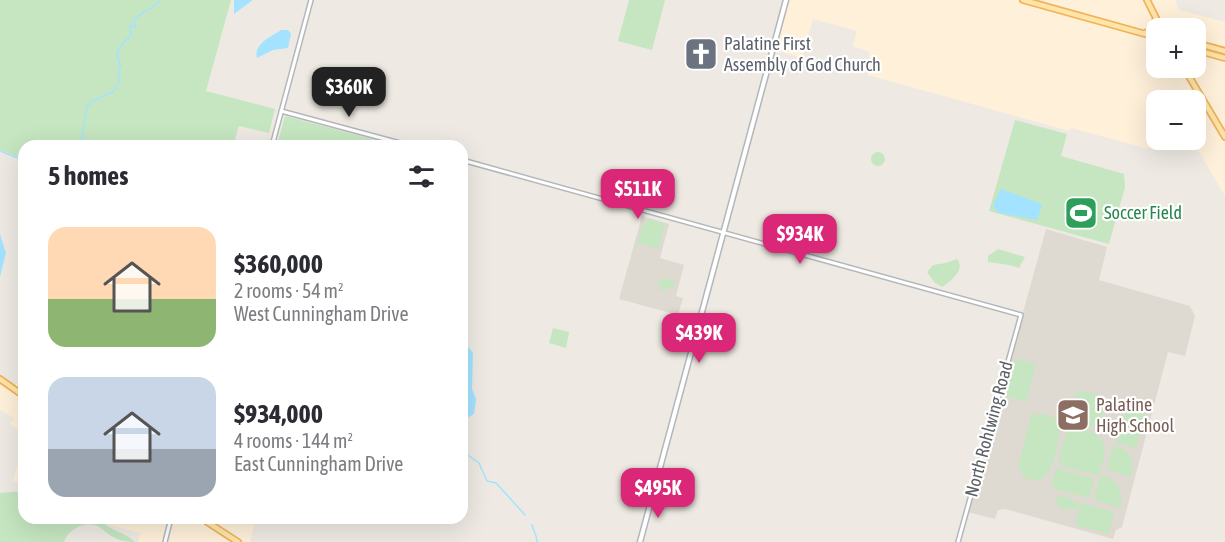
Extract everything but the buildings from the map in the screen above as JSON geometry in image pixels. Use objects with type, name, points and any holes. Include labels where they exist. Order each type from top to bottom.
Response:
[{"type":"main road","points":[[640,542],[786,0]]},
{"type":"main road","points":[[1023,0],[1146,34]]},
{"type":"main road","points":[[1147,0],[1156,18]]},
{"type":"main road","points":[[1141,33],[1146,33]]},
{"type":"main road","points":[[1206,46],[1225,51]]},
{"type":"main road","points":[[1206,53],[1225,58]]},
{"type":"main road","points":[[1190,78],[1225,136]]},
{"type":"main road","points":[[0,379],[18,392]]},
{"type":"main road","points":[[210,524],[238,542]]},
{"type":"street","points":[[273,140],[311,0]]},
{"type":"street","points":[[280,111],[389,140]]},
{"type":"street","points":[[468,162],[723,232]]},
{"type":"street","name":"North Rohlwing Road","points":[[723,232],[1021,315],[958,542]]},
{"type":"street","points":[[165,542],[170,524]]},
{"type":"shaded area","points":[[786,0],[1023,0],[1043,5],[1045,0],[1175,0],[1179,10],[1225,22],[1225,196],[1198,150],[1206,150],[1206,90],[1146,90],[1146,148],[1071,128],[1069,131],[868,75],[869,52],[853,46],[857,31],[813,19],[802,58],[773,49]]},
{"type":"shaded area","points":[[642,216],[669,224],[660,258],[684,265],[676,296],[683,298],[678,315],[619,299]]},
{"type":"shaded area","name":"Palatine High School","points":[[1046,229],[1107,247],[1099,280],[1190,306],[1195,316],[1185,356],[1168,352],[1122,527],[1116,530],[1113,539],[1005,509],[998,510],[995,519],[968,512]]},
{"type":"shaded area","points":[[0,379],[12,387],[18,382],[18,430],[10,424],[14,418],[0,410]]},
{"type":"shaded area","points":[[18,463],[18,482],[13,481]]},
{"type":"shaded area","points":[[106,524],[254,524],[250,542],[138,542],[140,533]]},
{"type":"green space","points":[[0,0],[231,0],[206,91],[275,109],[269,133],[239,126],[235,140],[18,140],[18,157],[0,150]]},
{"type":"green space","points":[[629,0],[665,0],[652,50],[618,41]]},
{"type":"green space","points":[[285,116],[375,140],[278,140]]},
{"type":"green space","points":[[1015,120],[1067,134],[1061,156],[1124,174],[1125,187],[1109,244],[989,211]]},
{"type":"green space","points":[[878,152],[883,154],[885,159],[883,164],[878,166],[873,164],[871,159],[873,154]]},
{"type":"green space","points":[[649,219],[665,224],[657,248],[637,243],[643,224]]},
{"type":"green space","points":[[998,249],[1025,257],[1019,268],[988,262],[988,256]]},
{"type":"green space","points":[[957,259],[959,271],[942,287],[935,283],[927,272],[933,265]]},
{"type":"green space","points":[[664,278],[674,281],[673,289],[667,287],[666,291],[659,289],[657,282]]},
{"type":"green space","points":[[553,328],[569,332],[566,348],[549,343]]},
{"type":"green space","points":[[1016,358],[1036,364],[1026,402],[1006,396]]},
{"type":"green space","points":[[1078,390],[1099,395],[1104,405],[1099,428],[1070,421]]},
{"type":"green space","points":[[1126,406],[1146,411],[1136,448],[1116,443]]},
{"type":"green space","points":[[1032,412],[1037,415],[1052,416],[1060,429],[1055,457],[1046,475],[1040,480],[1023,476],[1019,462]]},
{"type":"green space","points":[[1069,424],[1089,429],[1103,440],[1105,454],[1099,475],[1063,467],[1058,460]]},
{"type":"green space","points":[[1113,445],[1130,456],[1133,465],[1131,477],[1107,468]]},
{"type":"green space","points":[[1056,468],[1095,479],[1089,498],[1051,488]]},
{"type":"green space","points":[[1103,475],[1113,480],[1119,487],[1120,508],[1097,501],[1094,497]]},
{"type":"green space","points":[[18,492],[18,524],[90,524],[72,531],[64,542],[0,542],[0,493]]},
{"type":"green space","points":[[1058,495],[1079,503],[1077,510],[1066,508],[1065,511],[1061,510],[1062,506],[1056,505],[1054,501],[1057,500]]},
{"type":"green space","points":[[1081,503],[1114,512],[1109,534],[1075,525]]},
{"type":"green space","points":[[90,524],[105,524],[135,542],[117,539]]},
{"type":"water","points":[[234,0],[253,0],[234,14]]},
{"type":"water","points":[[281,30],[288,30],[291,34],[288,48],[273,50],[257,58],[256,53],[260,45]]},
{"type":"water","points":[[1001,189],[1039,203],[1042,206],[1037,220],[998,213],[993,205]]},
{"type":"water","points":[[0,234],[6,253],[0,277]]},
{"type":"water","points":[[468,347],[473,353],[472,389],[476,399],[474,414],[468,418]]},
{"type":"waterway","points":[[82,140],[87,107],[91,102],[114,91],[120,80],[118,70],[121,67],[118,53],[131,35],[130,26],[136,27],[133,21],[161,0]]},
{"type":"waterway","points":[[0,151],[18,158]]},
{"type":"waterway","points":[[468,455],[479,463],[487,481],[496,483],[525,515]]},
{"type":"waterway","points":[[532,525],[537,542]]},
{"type":"place","name":"Palatine First Assembly of God Church","points":[[701,54]]},
{"type":"place","name":"Soccer Field","points":[[1081,213]]},
{"type":"place","name":"Palatine High School","points":[[1073,415]]}]
